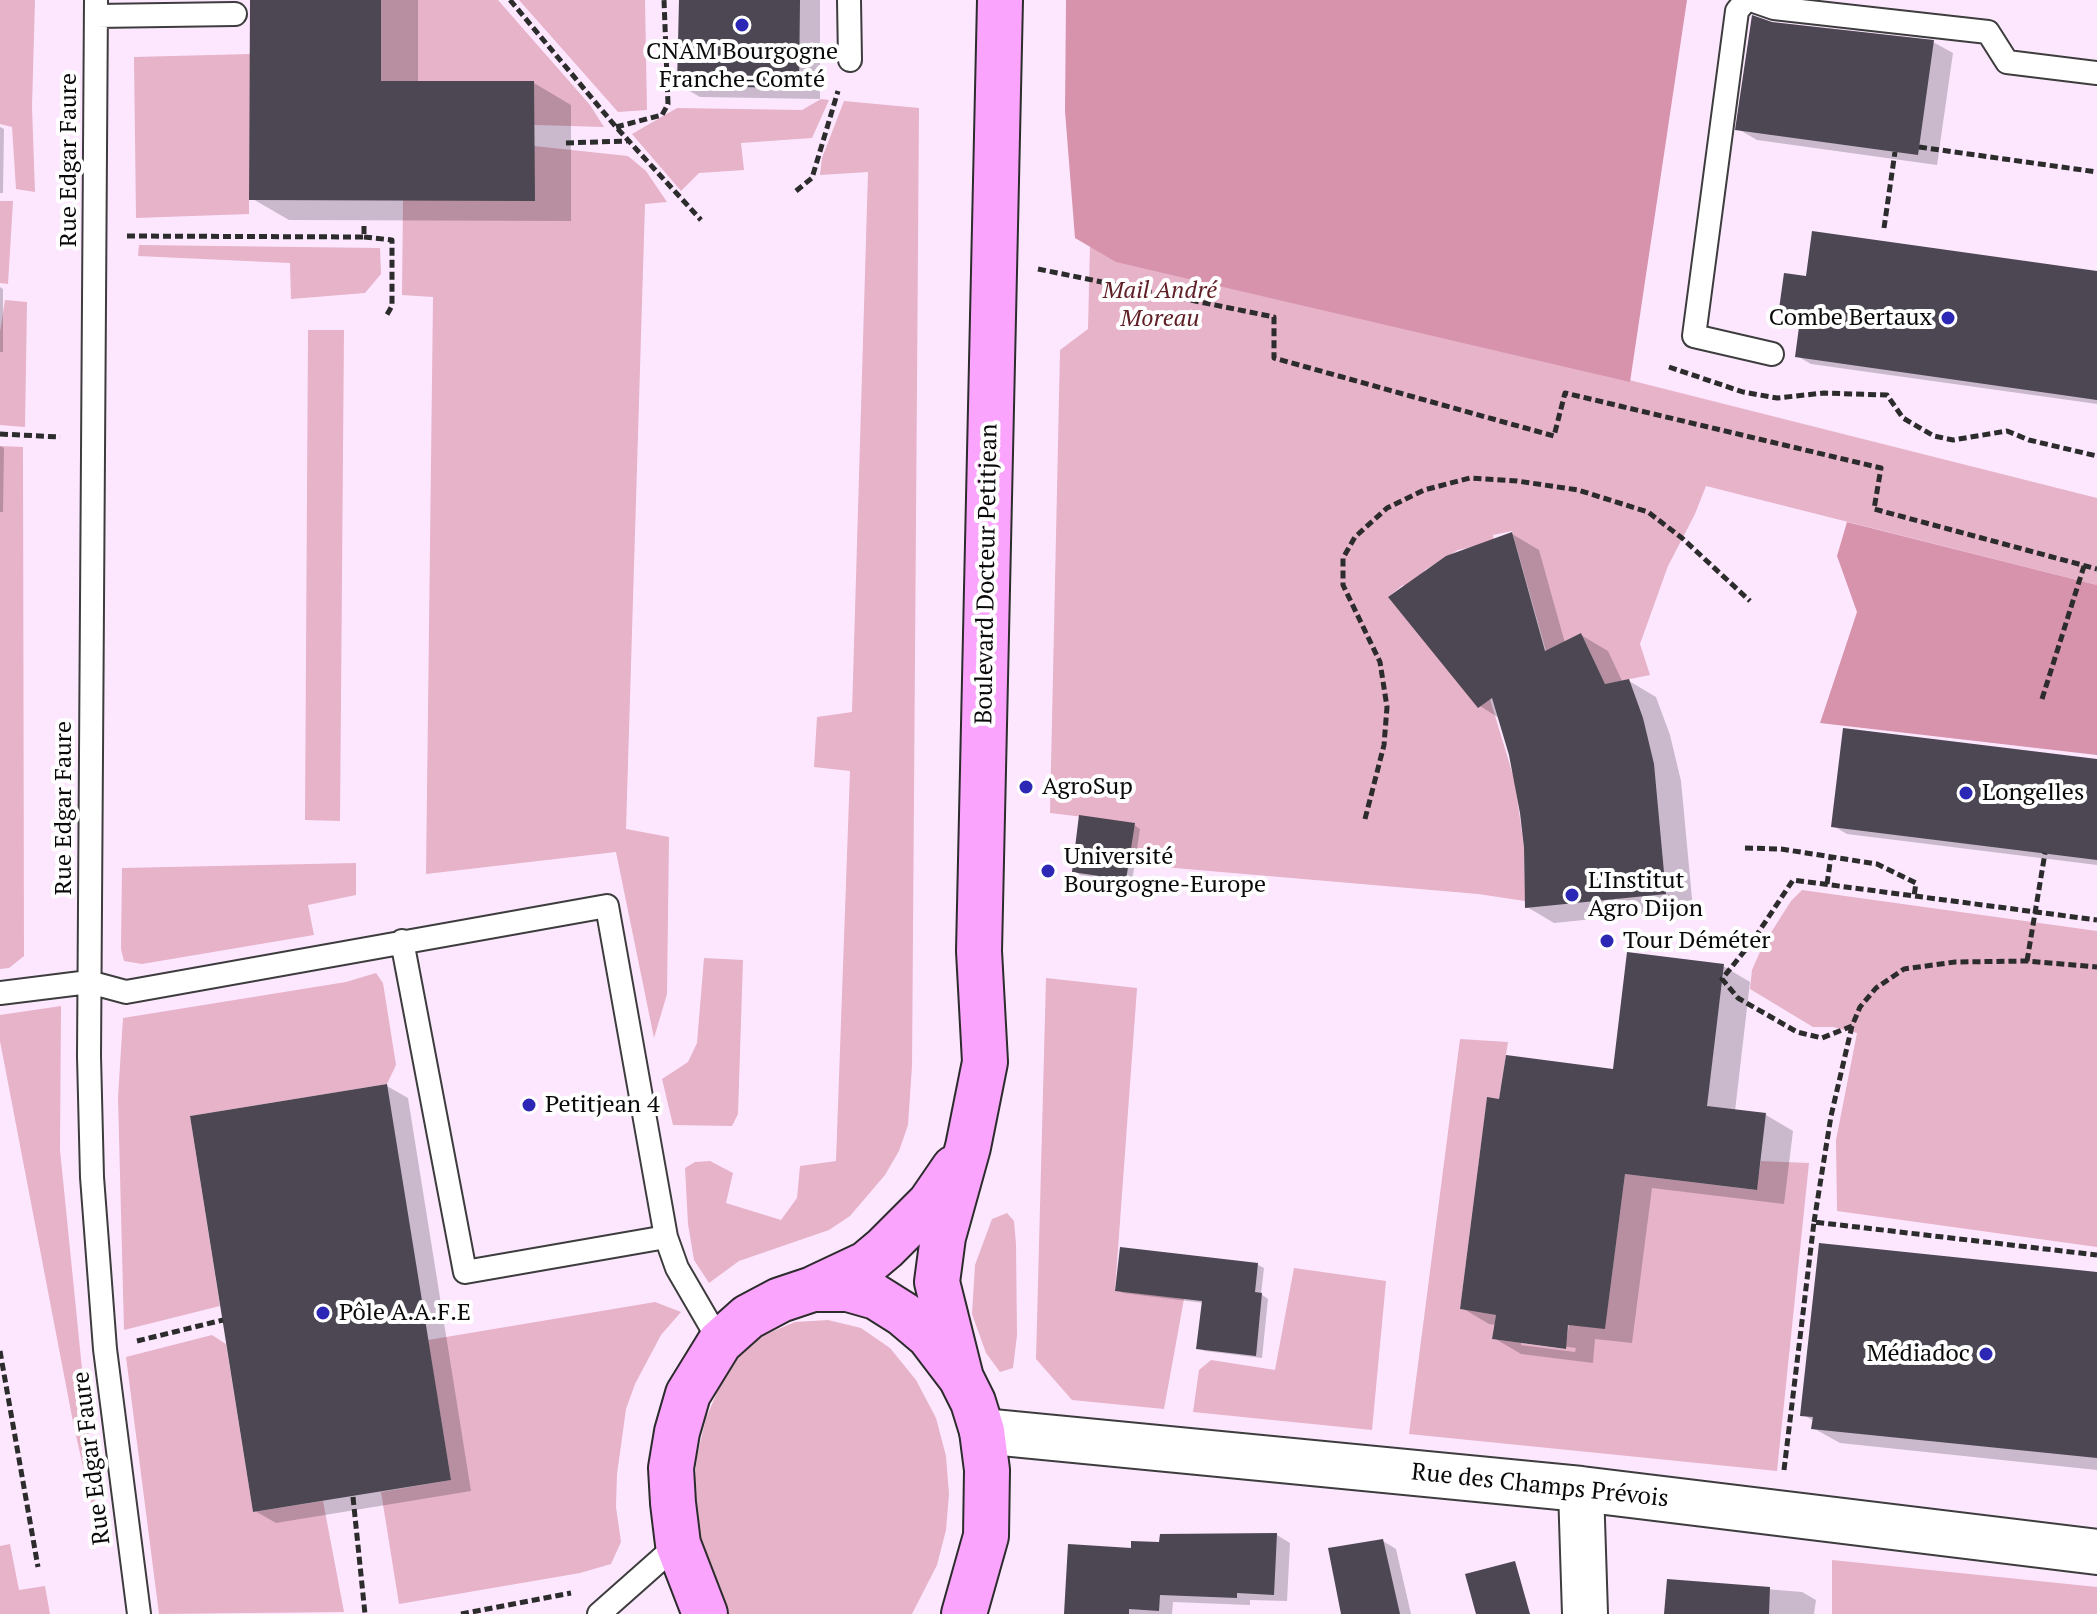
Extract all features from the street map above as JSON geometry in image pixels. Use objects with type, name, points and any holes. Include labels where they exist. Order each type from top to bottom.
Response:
[{"type":"main road","name":"Boulevard Docteur Petitjean","points":[[961,1378],[937,1282],[943,1237],[968,1147],[985,1062],[979,951],[1000,0]]},
{"type":"main road","name":"Boulevard Docteur Petitjean","points":[[705,1614],[678,1544],[671,1468],[688,1394],[720,1342],[748,1317],[866,1264],[885,1248],[930,1203],[968,1147]]},
{"type":"main road","points":[[813,1289],[848,1289],[876,1297],[903,1314],[929,1336],[961,1378],[973,1402],[982,1431],[987,1470],[986,1536],[964,1614]]},
{"type":"street","name":"Rue des Champs Prévois","points":[[982,1431],[1581,1489],[2097,1552]]},
{"type":"street","points":[[1581,1489],[1585,1614]]},
{"type":"lane","points":[[849,0],[850,60]]},
{"type":"lane","points":[[1772,354],[1694,336],[1737,11],[1748,0],[1774,8],[1988,32],[2007,62],[2097,73]]},
{"type":"lane","points":[[96,8],[235,14]]},
{"type":"lane","name":"Rue Edgar Faure","points":[[96,8],[89,982],[92,1177],[105,1349],[139,1614]]},
{"type":"lane","points":[[0,993],[89,982],[126,992],[607,906],[666,1237],[677,1268],[720,1342]]},
{"type":"lane","points":[[402,941],[465,1272],[666,1237]]},
{"type":"lane","points":[[599,1614],[678,1544]]},
{"type":"path","points":[[510,0],[628,141],[701,220]]},
{"type":"path","points":[[616,127],[662,115],[668,104],[664,0]]},
{"type":"path","points":[[796,191],[812,178],[825,127],[850,60]]},
{"type":"path","points":[[566,143],[628,141]]},
{"type":"path","points":[[1919,147],[2097,172]]},
{"type":"path","points":[[1884,228],[1895,152]]},
{"type":"path","points":[[364,223],[364,237]]},
{"type":"path","points":[[94,236],[364,237],[392,240],[392,306],[385,318]]},
{"type":"path","points":[[994,260],[1274,317],[1274,358],[1554,436],[1565,393],[1881,468],[1874,509],[2097,569]]},
{"type":"path","points":[[1669,367],[1743,392],[1777,398],[1824,393],[1887,395],[1903,418],[1934,436],[1953,440],[2007,431],[2029,440],[2097,456]]},
{"type":"path","points":[[0,434],[93,438]]},
{"type":"path","points":[[1365,819],[1384,745],[1387,707],[1380,662],[1343,585],[1343,558],[1355,537],[1387,508],[1424,490],[1470,478],[1578,490],[1648,512],[1682,538],[1750,601]]},
{"type":"path","points":[[2042,699],[2084,566]]},
{"type":"path","points":[[1745,848],[1781,849],[1877,864],[1916,883],[1914,896]]},
{"type":"path","points":[[2027,961],[2045,853]]},
{"type":"path","points":[[1827,884],[1831,856]]},
{"type":"path","points":[[1852,1026],[1822,1038],[1797,1032],[1738,998],[1722,979],[1754,939],[1793,880],[2097,920]]},
{"type":"path","points":[[1784,1471],[1814,1222],[1831,1116],[1852,1026],[1860,1007],[1876,988],[1904,969],[1955,962],[2027,961],[2097,967]]},
{"type":"path","points":[[1814,1222],[2097,1255]]},
{"type":"path","points":[[105,1349],[223,1320]]},
{"type":"path","points":[[0,1351],[38,1567]]},
{"type":"path","points":[[353,1497],[365,1614]]},
{"type":"path","points":[[461,1614],[578,1591]]},
{"type":"green space","points":[[0,0],[35,0],[32,107],[35,192],[16,189],[12,127],[0,124]]},
{"type":"green space","points":[[381,0],[498,0],[590,105],[604,127],[534,125],[534,81],[404,81],[381,104]]},
{"type":"green space","points":[[519,0],[645,0],[647,110],[618,112]]},
{"type":"green space","points":[[250,54],[249,214],[136,218],[134,57]]},
{"type":"green space","points":[[821,99],[829,100],[812,138],[741,143],[744,170],[699,173],[681,191],[632,134],[677,108],[802,110]]},
{"type":"green space","points":[[844,101],[919,108],[912,1066],[908,1125],[899,1151],[885,1175],[850,1216],[829,1230],[739,1261],[709,1283],[694,1260],[688,1224],[685,1168],[695,1162],[710,1161],[733,1173],[726,1203],[781,1220],[797,1198],[800,1166],[836,1161],[850,771],[814,767],[817,717],[852,712],[868,172],[820,175],[822,158]]},
{"type":"green space","points":[[534,146],[628,156],[646,171],[667,202],[645,204],[626,829],[669,837],[667,994],[654,1038],[616,852],[426,874],[433,297],[402,295],[403,200]]},
{"type":"green space","points":[[0,201],[13,201],[8,284],[0,283]]},
{"type":"green space","name":"Mail André Moreau","points":[[1090,244],[2097,498],[2097,585],[1706,486],[1668,566],[1640,644],[1650,675],[1605,684],[1581,633],[1546,651],[1512,531],[1493,535],[1494,542],[1458,550],[1425,570],[1408,589],[1403,585],[1388,597],[1433,650],[1490,699],[1515,782],[1524,848],[1525,901],[1478,894],[1128,864],[1134,823],[1050,813],[1060,350],[1088,329]]},
{"type":"green space","points":[[139,245],[380,248],[381,274],[365,293],[291,299],[290,263],[138,256]]},
{"type":"green space","points":[[5,300],[27,302],[25,427],[0,425],[0,332]]},
{"type":"green space","points":[[308,330],[344,330],[340,821],[305,820]]},
{"type":"green space","points":[[0,446],[23,447],[24,956],[9,968],[0,969]]},
{"type":"green space","points":[[356,863],[356,895],[308,905],[314,935],[142,964],[124,961],[121,949],[122,868]]},
{"type":"green space","points":[[1802,890],[2097,931],[2097,1247],[1837,1211],[1836,1140],[1857,1033],[1833,1027],[1813,1027],[1750,989],[1752,970],[1763,945],[1791,901]]},
{"type":"green space","points":[[704,958],[743,960],[738,1114],[732,1126],[673,1125],[662,1079],[688,1062],[697,1043]]},
{"type":"green space","points":[[376,973],[383,983],[396,1065],[387,1084],[190,1116],[220,1306],[124,1330],[118,1097],[123,1018],[346,982]]},
{"type":"green space","points":[[1046,978],[1137,988],[1115,1290],[1184,1299],[1164,1409],[1072,1400],[1036,1359]]},
{"type":"green space","points":[[61,1006],[60,1150],[99,1538],[73,1422],[0,1041],[0,1015]]},
{"type":"green space","points":[[1460,1039],[1508,1042],[1499,1099],[1487,1098],[1460,1309],[1496,1315],[1492,1339],[1565,1349],[1569,1325],[1605,1328],[1625,1174],[1756,1190],[1761,1161],[1809,1163],[1777,1471],[1409,1434]]},
{"type":"green space","points":[[1007,1213],[1014,1221],[1016,1244],[1017,1335],[1013,1368],[1000,1372],[986,1353],[972,1314],[975,1265],[992,1219]]},
{"type":"green space","points":[[1294,1268],[1386,1281],[1372,1430],[1193,1412],[1199,1370],[1211,1360],[1275,1370]]},
{"type":"green space","points":[[655,1302],[681,1312],[661,1335],[635,1384],[626,1409],[617,1474],[616,1507],[621,1542],[611,1564],[580,1573],[399,1604],[381,1492],[451,1480],[428,1340]]},
{"type":"green space","points":[[828,1320],[861,1328],[890,1348],[916,1380],[936,1418],[946,1456],[949,1494],[946,1530],[937,1565],[912,1614],[727,1614],[705,1573],[693,1498],[697,1456],[706,1418],[722,1381],[740,1355],[762,1336],[795,1322]]},
{"type":"green space","points":[[212,1335],[226,1344],[253,1512],[323,1501],[344,1612],[159,1614],[126,1357]]},
{"type":"green space","points":[[10,1544],[19,1590],[45,1586],[50,1614],[0,1614],[0,1546]]},
{"type":"green space","points":[[1832,1560],[2097,1587],[2097,1614],[1832,1614]]},
{"type":"shaded area","points":[[1066,0],[1687,0],[1630,382],[1116,262],[1075,238],[1065,111]]},
{"type":"shaded area","points":[[1847,522],[2097,585],[2097,755],[1820,723],[1857,612],[1837,556]]},
{"type":"building","points":[[250,0],[381,0],[381,81],[534,81],[535,201],[249,200]]},
{"type":"building","points":[[679,0],[800,0],[799,88],[677,86]]},
{"type":"building","points":[[1752,15],[1772,22],[1934,40],[1918,155],[1735,130]]},
{"type":"building","name":"Combe Bertaux","points":[[1812,231],[2097,271],[2097,400],[1795,357],[1801,312],[1779,309],[1784,273],[1806,276]]},
{"type":"building","points":[[1512,532],[1545,651],[1581,633],[1605,684],[1629,679],[1643,718],[1654,764],[1666,894],[1525,908],[1520,813],[1509,755],[1492,698],[1478,708],[1388,597],[1446,556]]},
{"type":"building","name":"Longelles","points":[[1843,728],[2097,759],[2097,860],[1831,827]]},
{"type":"building","points":[[1079,815],[1135,823],[1126,880],[1072,872]]},
{"type":"building","points":[[1627,952],[1724,964],[1707,1106],[1766,1113],[1757,1190],[1625,1174],[1605,1329],[1568,1325],[1566,1349],[1492,1339],[1496,1315],[1460,1309],[1487,1097],[1499,1099],[1506,1055],[1613,1069]]},
{"type":"building","name":"Pôle A.A.F.E","points":[[387,1084],[451,1480],[253,1512],[190,1116]]},
{"type":"building","points":[[1819,1243],[2097,1272],[2097,1458],[1811,1429],[1813,1417],[1800,1416]]},
{"type":"building","points":[[1120,1247],[1258,1263],[1255,1292],[1262,1293],[1256,1356],[1196,1349],[1202,1301],[1115,1291]]},
{"type":"building","points":[[1277,1533],[1274,1595],[1237,1593],[1237,1598],[1160,1595],[1159,1611],[1129,1609],[1129,1614],[1064,1614],[1068,1544],[1131,1548],[1131,1541],[1159,1542],[1160,1534]]},
{"type":"building","points":[[1383,1539],[1400,1614],[1341,1614],[1328,1548]]},
{"type":"building","points":[[1515,1561],[1530,1614],[1476,1614],[1465,1574]]},
{"type":"building","points":[[1667,1579],[1770,1587],[1769,1614],[1664,1614]]},
{"type":"place","name":"CNAM Bourgogne Franche-Comté","points":[[742,25]]},
{"type":"place","name":"Combe Bertaux","points":[[1948,318]]},
{"type":"place","name":"AgroSup","points":[[1026,787]]},
{"type":"place","name":"Longelles","points":[[1966,793]]},
{"type":"place","name":"Université Bourgogne-Europe","points":[[1048,871]]},
{"type":"place","name":"L'Institut Agro Dijon","points":[[1572,895]]},
{"type":"place","name":"Tour Déméter","points":[[1607,941]]},
{"type":"place","name":"Petitjean 4","points":[[529,1105]]},
{"type":"place","name":"Pôle A.A.F.E","points":[[323,1313]]},
{"type":"place","name":"Médiadoc","points":[[1986,1354]]}]
